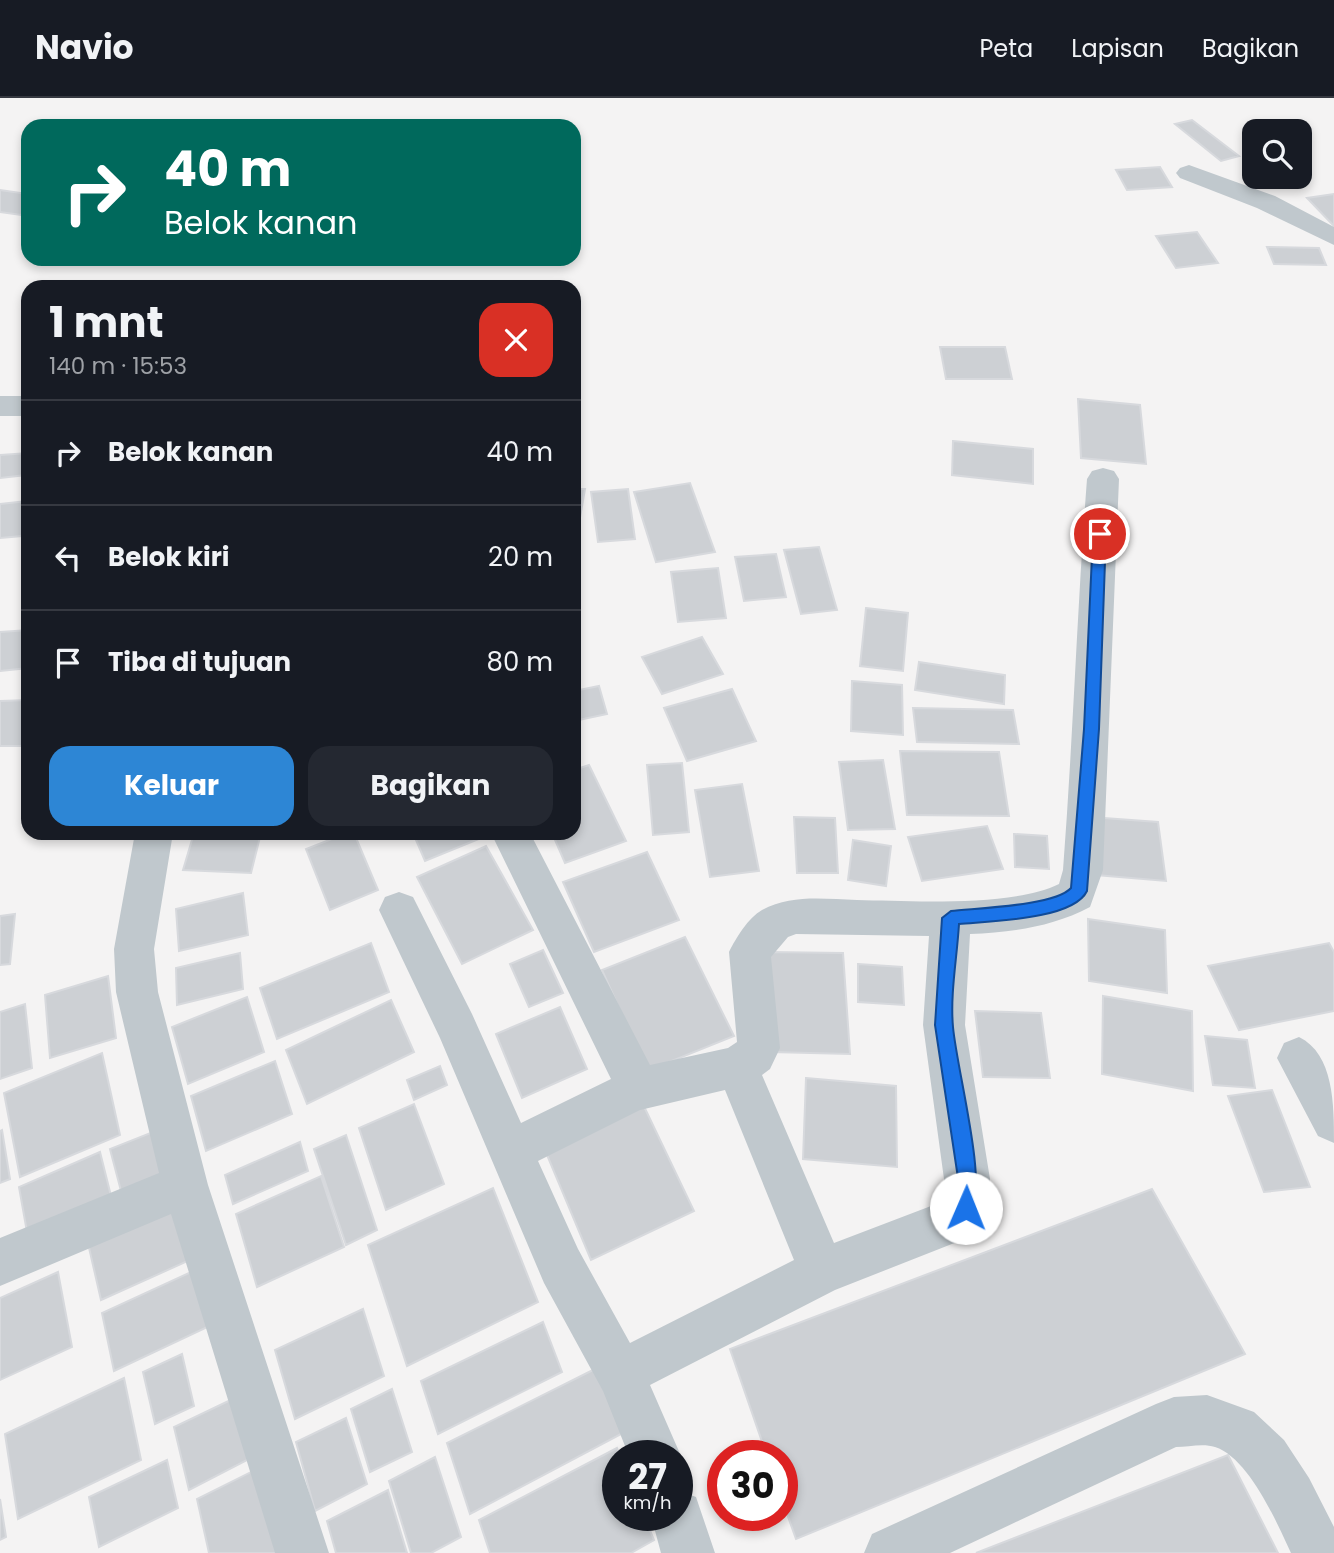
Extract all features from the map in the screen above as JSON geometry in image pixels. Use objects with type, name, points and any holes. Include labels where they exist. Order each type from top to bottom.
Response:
[{"type":"street","points":[[1189,173],[1266,202],[1334,237]]},
{"type":"street","points":[[0,406],[21,406]]},
{"type":"street","points":[[510,1152],[542,1133],[639,1089],[737,1067],[755,1055],[759,1048],[750,952],[774,924],[794,916],[951,918],[1050,906],[1072,898],[1079,891],[1092,729],[1094,616],[1103,480]]},
{"type":"street","points":[[153,840],[134,949],[136,992],[184,1185],[302,1553]]},
{"type":"street","points":[[514,840],[639,1089]]},
{"type":"street","points":[[400,910],[457,1028],[561,1266],[621,1374],[648,1440]]},
{"type":"street","points":[[621,1374],[822,1271],[946,1224],[966,1208],[967,1178],[944,1025],[951,918]]},
{"type":"street","points":[[1298,1058],[1334,1121]]},
{"type":"street","points":[[737,1067],[822,1271]]},
{"type":"street","points":[[0,1262],[184,1185]]},
{"type":"street","points":[[891,1553],[1174,1422],[1216,1421],[1243,1433],[1280,1477],[1319,1553]]},
{"type":"street","points":[[681,1531],[688,1553]]},
{"type":"building","points":[[1192,120],[1239,156],[1221,161],[1175,124]]},
{"type":"building","points":[[1160,167],[1172,187],[1127,190],[1116,170]]},
{"type":"building","points":[[0,190],[21,193],[21,215],[0,212]]},
{"type":"building","points":[[1334,194],[1334,226],[1307,198]]},
{"type":"building","points":[[1197,232],[1218,263],[1176,268],[1156,236]]},
{"type":"building","points":[[1267,247],[1319,248],[1326,265],[1274,264]]},
{"type":"building","points":[[940,347],[1005,347],[1012,379],[946,379]]},
{"type":"building","points":[[1078,399],[1140,405],[1146,464],[1081,458]]},
{"type":"building","points":[[953,441],[1033,449],[1033,484],[952,475]]},
{"type":"building","points":[[21,454],[21,476],[0,478],[0,455]]},
{"type":"building","points":[[690,483],[715,552],[656,562],[634,492]]},
{"type":"building","points":[[581,489],[585,489],[581,512]]},
{"type":"building","points":[[628,489],[635,539],[598,542],[591,492]]},
{"type":"building","points":[[21,502],[21,536],[0,538],[0,504]]},
{"type":"building","points":[[819,547],[837,610],[801,614],[784,550]]},
{"type":"building","points":[[776,554],[786,597],[744,601],[735,557]]},
{"type":"building","points":[[718,568],[726,618],[678,622],[671,572]]},
{"type":"building","points":[[866,608],[908,613],[903,671],[860,666]]},
{"type":"building","points":[[21,630],[21,669],[0,671],[0,632]]},
{"type":"building","points":[[702,637],[723,674],[662,694],[642,657]]},
{"type":"building","points":[[919,662],[1005,675],[1004,704],[915,690]]},
{"type":"building","points":[[852,681],[902,685],[903,735],[851,731]]},
{"type":"building","points":[[599,686],[607,714],[581,720],[581,690]]},
{"type":"building","points":[[732,689],[756,741],[687,761],[664,708]]},
{"type":"building","points":[[21,700],[21,746],[0,746],[0,701]]},
{"type":"building","points":[[913,708],[1013,710],[1019,744],[917,742]]},
{"type":"building","points":[[900,751],[999,752],[1009,816],[907,815]]},
{"type":"building","points":[[883,760],[895,829],[848,830],[839,762]]},
{"type":"building","points":[[682,763],[689,832],[653,835],[647,765]]},
{"type":"building","points":[[589,765],[626,841],[565,863],[555,840],[581,840],[581,768]]},
{"type":"building","points":[[742,784],[759,871],[710,877],[695,790]]},
{"type":"building","points":[[794,817],[835,818],[838,873],[797,873]]},
{"type":"building","points":[[1090,817],[1158,822],[1166,881],[1096,875]]},
{"type":"building","points":[[987,826],[1003,869],[922,881],[908,837]]},
{"type":"building","points":[[1014,834],[1047,836],[1049,869],[1015,867]]},
{"type":"building","points":[[192,840],[259,840],[251,873],[183,870]]},
{"type":"building","points":[[329,840],[357,840],[378,890],[330,910],[306,849]]},
{"type":"building","points":[[416,840],[476,840],[425,861]]},
{"type":"building","points":[[853,840],[891,846],[886,886],[848,880]]},
{"type":"building","points":[[486,846],[533,930],[462,964],[417,877]]},
{"type":"building","points":[[647,852],[679,920],[594,952],[563,882]]},
{"type":"building","points":[[243,893],[248,935],[179,951],[176,909]]},
{"type":"building","points":[[15,914],[10,964],[0,965],[0,916]]},
{"type":"building","points":[[1088,919],[1165,930],[1167,993],[1089,981]]},
{"type":"building","points":[[685,937],[734,1036],[647,1071],[602,970]]},
{"type":"building","points":[[371,943],[389,992],[277,1039],[260,988]]},
{"type":"building","points":[[1329,943],[1334,952],[1334,1011],[1239,1030],[1208,966]]},
{"type":"building","points":[[543,950],[563,993],[529,1007],[510,964]]},
{"type":"building","points":[[768,952],[843,953],[850,1054],[771,1052]]},
{"type":"building","points":[[240,953],[243,989],[177,1005],[176,968]]},
{"type":"building","points":[[858,964],[902,967],[904,1005],[858,1002]]},
{"type":"building","points":[[108,976],[116,1038],[50,1058],[45,995]]},
{"type":"building","points":[[1103,996],[1192,1011],[1193,1091],[1102,1074]]},
{"type":"building","points":[[247,997],[264,1052],[188,1084],[172,1027]]},
{"type":"building","points":[[391,1000],[414,1052],[307,1104],[286,1050]]},
{"type":"building","points":[[25,1004],[32,1068],[0,1079],[0,1012]]},
{"type":"building","points":[[560,1007],[587,1069],[522,1098],[496,1034]]},
{"type":"building","points":[[975,1011],[1041,1013],[1050,1078],[983,1077]]},
{"type":"building","points":[[1205,1036],[1247,1040],[1255,1088],[1213,1085]]},
{"type":"building","points":[[102,1053],[120,1135],[20,1177],[4,1093]]},
{"type":"building","points":[[275,1061],[292,1114],[206,1151],[191,1096]]},
{"type":"building","points":[[440,1066],[447,1085],[414,1100],[407,1080]]},
{"type":"building","points":[[806,1078],[896,1086],[897,1167],[803,1159]]},
{"type":"building","points":[[1272,1090],[1310,1187],[1264,1192],[1228,1096]]},
{"type":"building","points":[[640,1098],[694,1211],[591,1260],[542,1143]]},
{"type":"building","points":[[414,1104],[444,1184],[386,1210],[359,1128]]},
{"type":"building","points":[[163,1128],[173,1169],[121,1191],[110,1149]]},
{"type":"building","points":[[2,1130],[10,1179],[0,1183],[0,1131]]},
{"type":"building","points":[[346,1135],[377,1230],[346,1245],[314,1149]]},
{"type":"building","points":[[300,1142],[308,1171],[233,1204],[225,1175]]},
{"type":"building","points":[[100,1152],[111,1196],[27,1232],[19,1187]]},
{"type":"building","points":[[321,1176],[344,1247],[257,1287],[236,1214]]},
{"type":"building","points":[[493,1188],[538,1302],[407,1366],[368,1245]]},
{"type":"building","points":[[1152,1189],[1245,1354],[796,1539],[793,1531],[798,1531],[798,1440],[761,1440],[730,1349]]},
{"type":"building","points":[[186,1196],[201,1255],[101,1300],[87,1239]]},
{"type":"building","points":[[202,1267],[216,1323],[114,1371],[102,1313]]},
{"type":"building","points":[[58,1272],[72,1347],[0,1380],[0,1298]]},
{"type":"building","points":[[363,1309],[384,1376],[295,1419],[275,1350]]},
{"type":"building","points":[[543,1322],[562,1372],[438,1434],[421,1381]]},
{"type":"building","points":[[182,1354],[194,1406],[155,1424],[143,1372]]},
{"type":"building","points":[[597,1368],[623,1433],[610,1440],[602,1440],[602,1444],[470,1514],[447,1443]]},
{"type":"building","points":[[124,1378],[141,1460],[18,1519],[5,1434]]},
{"type":"building","points":[[392,1389],[412,1452],[370,1472],[351,1409]]},
{"type":"building","points":[[239,1396],[255,1456],[189,1490],[174,1427]]},
{"type":"building","points":[[346,1418],[367,1484],[315,1511],[296,1442]]},
{"type":"building","points":[[1228,1455],[1278,1553],[976,1553]]},
{"type":"building","points":[[602,1456],[602,1531],[650,1531],[654,1540],[631,1553],[490,1553],[479,1520]]},
{"type":"building","points":[[435,1457],[461,1537],[431,1553],[411,1553],[389,1481]]},
{"type":"building","points":[[167,1460],[178,1508],[99,1547],[89,1497]]},
{"type":"building","points":[[257,1469],[279,1553],[209,1553],[197,1499]]},
{"type":"building","points":[[388,1490],[407,1553],[336,1553],[327,1521]]},
{"type":"building","points":[[0,1499],[6,1537],[0,1540]]},
{"type":"route","points":[[966,1208],[967,1178],[944,1025],[951,918],[1050,906],[1072,898],[1079,891],[1083,870],[1092,729],[1094,616],[1100,534]]}]
